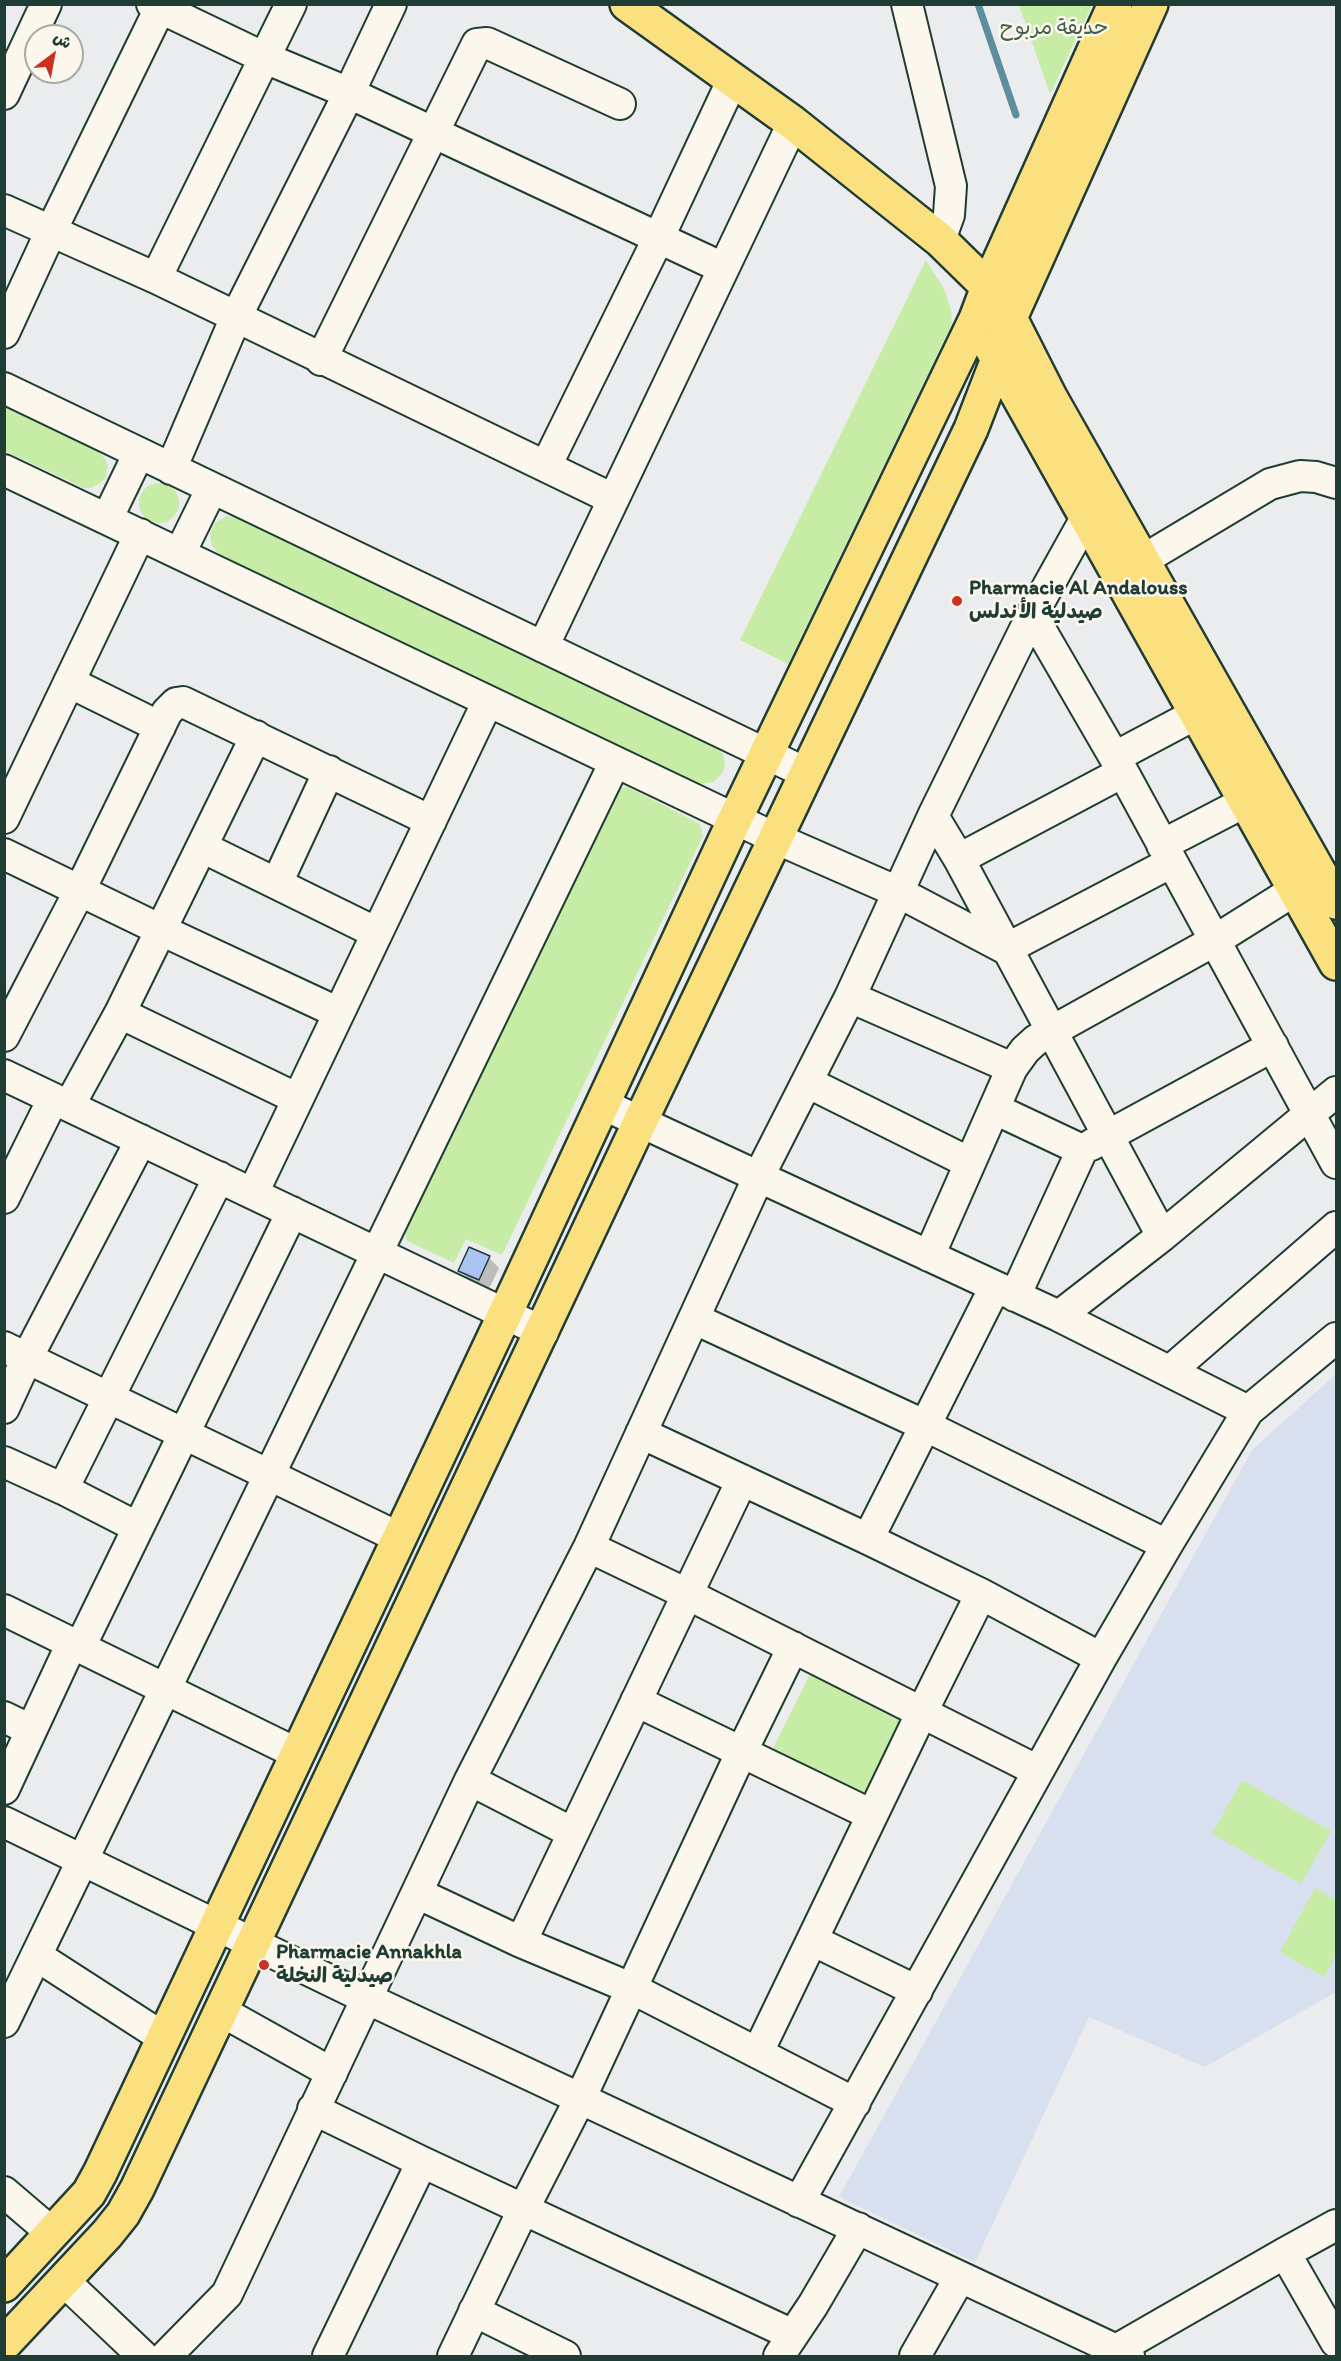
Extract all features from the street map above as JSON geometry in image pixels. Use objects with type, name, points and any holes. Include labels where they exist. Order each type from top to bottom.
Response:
[{"type":"main road","points":[[627,4],[793,123],[948,248],[988,287],[1010,318],[1050,397],[1336,902]]},
{"type":"main road","points":[[4,2285],[88,2193],[100,2173],[400,1538],[735,819],[768,755],[976,319],[988,287],[1114,4]]},
{"type":"main road","points":[[4,2344],[123,2214],[971,429],[998,359],[1010,318],[1151,4]]},
{"type":"main road","points":[[948,248],[976,319],[1336,963]]},
{"type":"main road","points":[[971,429],[989,414],[1014,412],[1029,414]]},
{"type":"street","points":[[4,94],[46,4]]},
{"type":"street","points":[[156,278],[291,4]]},
{"type":"street","points":[[171,468],[236,317],[349,93],[391,4]]},
{"type":"street","points":[[907,4],[951,186],[948,248]]},
{"type":"street","points":[[4,333],[156,6],[265,58],[434,132],[723,268]]},
{"type":"street","points":[[321,360],[474,48],[480,43],[487,43],[620,104]]},
{"type":"street","points":[[546,466],[658,239],[733,79]]},
{"type":"street","points":[[543,647],[793,123]]},
{"type":"street","points":[[4,210],[156,278],[321,360],[613,499]]},
{"type":"street","points":[[4,388],[806,773]]},
{"type":"street","points":[[107,519],[139,453]]},
{"type":"street","points":[[4,470],[775,838],[898,892],[1006,949]]},
{"type":"street","points":[[1143,560],[1270,484],[1300,476],[1316,477],[1336,483]]},
{"type":"street","points":[[180,553],[212,489]]},
{"type":"street","points":[[166,2356],[227,2294],[470,1780],[589,1548],[759,1176],[850,997],[933,816],[1032,615],[1086,518]]},
{"type":"street","points":[[4,818],[140,534]]},
{"type":"street","points":[[1032,615],[1119,765],[1336,1163]]},
{"type":"street","points":[[69,682],[160,727]]},
{"type":"street","points":[[253,1193],[488,700]]},
{"type":"street","points":[[4,1036],[80,890],[171,706],[183,702],[430,821]]},
{"type":"street","points":[[959,859],[1119,765],[1196,714]]},
{"type":"street","points":[[4,1198],[61,1102],[120,1013],[256,736]]},
{"type":"street","points":[[6,2014],[37,1956],[167,1690],[615,762]]},
{"type":"street","points":[[277,883],[329,771]]},
{"type":"street","points":[[1006,949],[1167,854],[1245,802]]},
{"type":"street","points":[[933,816],[959,859],[1006,949],[1109,1134],[1162,1236]]},
{"type":"street","points":[[202,847],[377,933]]},
{"type":"street","points":[[4,854],[339,1013]]},
{"type":"street","points":[[929,1256],[1012,1068],[1035,1040],[1214,941],[1295,890]]},
{"type":"street","points":[[850,997],[1012,1068]]},
{"type":"street","points":[[120,1013],[298,1099]]},
{"type":"street","points":[[868,1539],[926,1426],[1005,1291],[1082,1150],[1273,1046]]},
{"type":"street","points":[[4,1075],[543,1332]]},
{"type":"street","points":[[807,1082],[970,1163]]},
{"type":"street","points":[[1059,1317],[1162,1236],[1336,1092]]},
{"type":"street","points":[[602,1104],[1005,1291],[1248,1411]]},
{"type":"street","points":[[994,1109],[1082,1150]]},
{"type":"street","points":[[4,1408],[16,1353],[141,1140]]},
{"type":"street","points":[[63,1489],[219,1177]]},
{"type":"street","points":[[4,1789],[184,1434],[292,1212]]},
{"type":"street","points":[[1170,1371],[1336,1227]]},
{"type":"street","points":[[695,1319],[926,1426],[1167,1545]]},
{"type":"street","points":[[799,2202],[1101,1658],[1248,1411],[1336,1338]]},
{"type":"street","points":[[16,1353],[400,1538]]},
{"type":"street","points":[[641,1433],[981,1594],[1101,1658]]},
{"type":"street","points":[[4,1462],[137,1527]]},
{"type":"street","points":[[521,1942],[742,1480]]},
{"type":"street","points":[[589,1548],[687,1594],[1038,1771]]},
{"type":"street","points":[[758,2052],[981,1594]]},
{"type":"street","points":[[4,1610],[298,1754]]},
{"type":"street","points":[[453,2356],[633,1989],[742,1751],[793,1647]]},
{"type":"street","points":[[636,1701],[872,1815]]},
{"type":"street","points":[[4,1717],[32,1730]]},
{"type":"street","points":[[470,1780],[573,1833]]},
{"type":"street","points":[[4,1822],[368,1999],[1122,2354],[1285,2253],[1336,2225]]},
{"type":"street","points":[[417,1893],[521,1942],[633,1989],[855,2103]]},
{"type":"street","points":[[812,1940],[917,1991]]},
{"type":"street","points":[[37,1956],[164,2038]]},
{"type":"street","points":[[221,2011],[332,2073]]},
{"type":"street","points":[[313,2109],[523,2210],[786,2346],[858,2228]]},
{"type":"street","points":[[328,2356],[422,2162]]},
{"type":"street","points":[[4,2192],[52,2234]]},
{"type":"street","points":[[1285,2253],[1336,2342]]},
{"type":"street","points":[[915,2356],[959,2278]]},
{"type":"street","points":[[63,2280],[143,2356]]},
{"type":"street","points":[[474,2311],[565,2356]]},
{"type":"shaded area","points":[[1336,1374],[1336,1992],[1205,2067],[1089,2017],[975,2262],[839,2197],[1252,1450]]},
{"type":"green space","name":"حديقة مربوح","points":[[1019,5],[1092,5],[1050,94]]},
{"type":"green space","points":[[926,260],[944,289],[951,310],[952,324],[788,664],[740,640]]},
{"type":"green space","points":[[4,406],[97,450],[108,465],[106,477],[91,488],[84,488],[5,451]]},
{"type":"green space","points":[[159,483],[167,484],[173,489],[178,495],[178,511],[173,517],[167,522],[159,523],[151,522],[145,517],[140,511],[139,503],[140,495],[145,489],[151,484]]},
{"type":"green space","points":[[227,516],[240,519],[714,746],[723,754],[725,766],[723,772],[714,782],[701,784],[695,782],[220,555],[212,546],[210,534],[215,523]]},
{"type":"green space","points":[[626,786],[700,824],[703,836],[502,1255],[466,1239],[454,1263],[407,1241],[405,1232],[616,792]]},
{"type":"green space","points":[[812,1670],[907,1717],[865,1801],[770,1754]]},
{"type":"green space","points":[[1242,1780],[1331,1831],[1301,1884],[1212,1834]]},
{"type":"green space","points":[[1315,1888],[1336,1900],[1336,1955],[1324,1977],[1280,1952]]},
{"type":"building","points":[[469,1247],[490,1256],[479,1280],[458,1271]]},
{"type":"waterway","points":[[978,4],[1016,115]]},
{"type":"place","name":"Pharmacie Al Andalouss صيدلية الأندلس","points":[[957,601]]},
{"type":"place","name":"Pharmacie Annakhla صيدلية النخلة","points":[[264,1965]]}]
